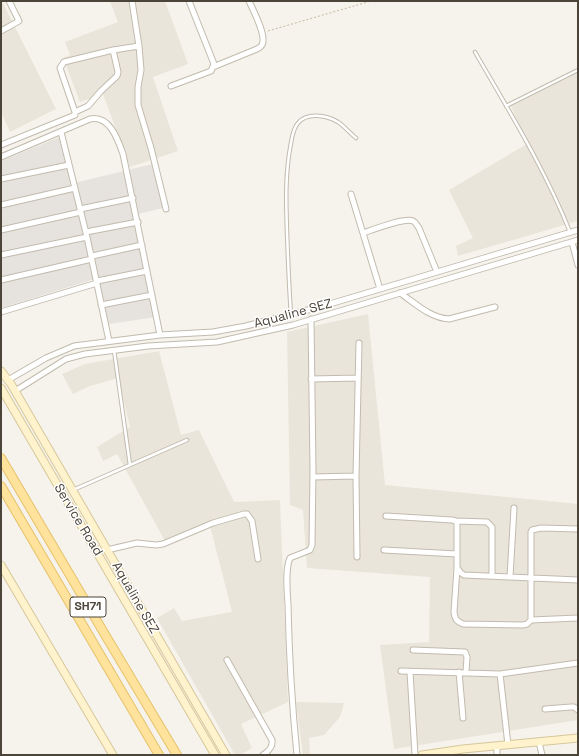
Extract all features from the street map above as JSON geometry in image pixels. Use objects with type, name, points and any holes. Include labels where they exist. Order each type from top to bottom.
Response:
[{"type":"main road","name":"SH71","points":[[1,458],[177,755]]},
{"type":"main road","name":"SH71","points":[[1,486],[159,755]]},
{"type":"street","points":[[1,31],[19,21],[8,1]]},
{"type":"street","points":[[132,1],[137,26],[141,70],[138,87],[138,105],[151,148],[166,209]]},
{"type":"street","points":[[171,86],[211,71],[213,67],[214,60],[188,1]]},
{"type":"street","points":[[213,67],[257,49],[262,45],[262,33],[249,1]]},
{"type":"street","points":[[75,112],[60,68],[64,62],[113,50],[139,46]]},
{"type":"street","points":[[1,144],[72,117],[75,115],[75,112],[88,106],[101,90],[117,76],[118,72],[113,50]]},
{"type":"street","points":[[1,157],[94,118],[108,123],[117,138],[123,154],[160,335]]},
{"type":"street","points":[[61,132],[87,235],[109,341]]},
{"type":"street","points":[[1,179],[70,165]]},
{"type":"street","points":[[1,205],[75,188]]},
{"type":"street","points":[[352,194],[380,289]]},
{"type":"street","points":[[1,230],[132,198]]},
{"type":"street","points":[[363,233],[403,221],[411,220],[415,222],[419,228],[437,272]]},
{"type":"street","points":[[1,255],[138,222]]},
{"type":"street","name":"Aqualine SEZ","points":[[8,380],[61,351],[74,346],[160,335],[213,332],[246,326],[291,315],[578,230]]},
{"type":"street","points":[[15,391],[66,359],[86,354],[114,350],[218,342],[287,326],[578,240]]},
{"type":"street","points":[[572,242],[578,265]]},
{"type":"street","points":[[1,280],[142,245]]},
{"type":"street","points":[[1,312],[97,282],[147,271]]},
{"type":"street","points":[[400,293],[430,313],[449,319],[495,307]]},
{"type":"street","points":[[102,305],[152,295]]},
{"type":"street","points":[[297,755],[289,658],[288,562],[290,558],[310,550],[312,545],[313,477],[311,319]]},
{"type":"street","points":[[357,557],[356,476],[359,343]]},
{"type":"street","name":"Aqualine SEZ","points":[[1,371],[15,391],[226,755]]},
{"type":"street","points":[[311,379],[358,378]]},
{"type":"street","name":"Service Road","points":[[1,388],[215,755]]},
{"type":"street","points":[[313,477],[356,476]]},
{"type":"street","points":[[510,577],[514,508]]},
{"type":"street","points":[[107,550],[137,543],[156,545],[163,544],[213,523],[247,514],[252,521],[258,559]]},
{"type":"street","points":[[386,516],[487,522],[492,528],[492,576]]},
{"type":"street","points":[[456,521],[457,568],[454,612],[455,619],[463,624],[527,624],[530,620],[530,536],[532,530],[541,528],[578,529]]},
{"type":"street","points":[[384,550],[456,554]]},
{"type":"street","points":[[1,565],[114,755]]},
{"type":"street","points":[[457,568],[464,575],[578,580]]},
{"type":"street","points":[[530,620],[578,618]]},
{"type":"street","points":[[413,650],[466,652],[466,672]]},
{"type":"street","points":[[227,660],[272,740],[273,744],[271,748],[263,755]]},
{"type":"street","points":[[401,671],[500,674],[578,663]]},
{"type":"street","points":[[410,672],[415,755]]},
{"type":"street","points":[[459,672],[463,718]]},
{"type":"street","points":[[500,674],[508,745]]},
{"type":"street","points":[[545,709],[574,707],[578,710]]},
{"type":"street","points":[[422,755],[578,738]]},
{"type":"street","points":[[539,742],[542,755]]},
{"type":"street","points":[[497,746],[497,755]]},
{"type":"lane","points":[[475,52],[555,196],[570,233]]},
{"type":"lane","points":[[506,106],[578,70]]},
{"type":"lane","points":[[291,315],[286,182],[288,158],[294,131],[297,124],[310,116],[328,117],[338,122],[356,138]]},
{"type":"lane","points":[[114,350],[130,465]]},
{"type":"lane","points":[[73,490],[187,440]]},
{"type":"path","points":[[262,33],[371,1]]},
{"type":"shaded area","points":[[1,1],[56,109],[10,132],[1,112]]},
{"type":"shaded area","points":[[110,1],[165,1],[188,64],[153,77],[178,151],[130,167],[103,94],[80,102],[63,58],[70,55],[65,42],[118,22]]},
{"type":"shaded area","points":[[578,72],[578,221],[458,256],[456,246],[473,238],[449,190],[527,144],[511,106]]},
{"type":"shaded area","points":[[62,136],[70,184],[153,164],[163,208],[134,215],[156,317],[109,324],[98,278],[1,308],[1,161]]},
{"type":"shaded area","points":[[368,314],[385,485],[578,504],[578,720],[394,749],[380,645],[429,642],[430,577],[307,568],[303,510],[290,505],[287,332]]},
{"type":"shaded area","points":[[159,351],[181,435],[199,430],[234,502],[280,500],[288,702],[241,724],[252,748],[240,755],[235,755],[157,618],[174,608],[182,621],[232,612],[209,522],[165,541],[117,454],[103,461],[97,447],[130,427],[118,378],[90,386],[73,394],[62,374],[85,364]]},
{"type":"shaded area","points":[[296,702],[344,703],[340,717],[324,735],[309,738],[310,755],[303,755]]}]
